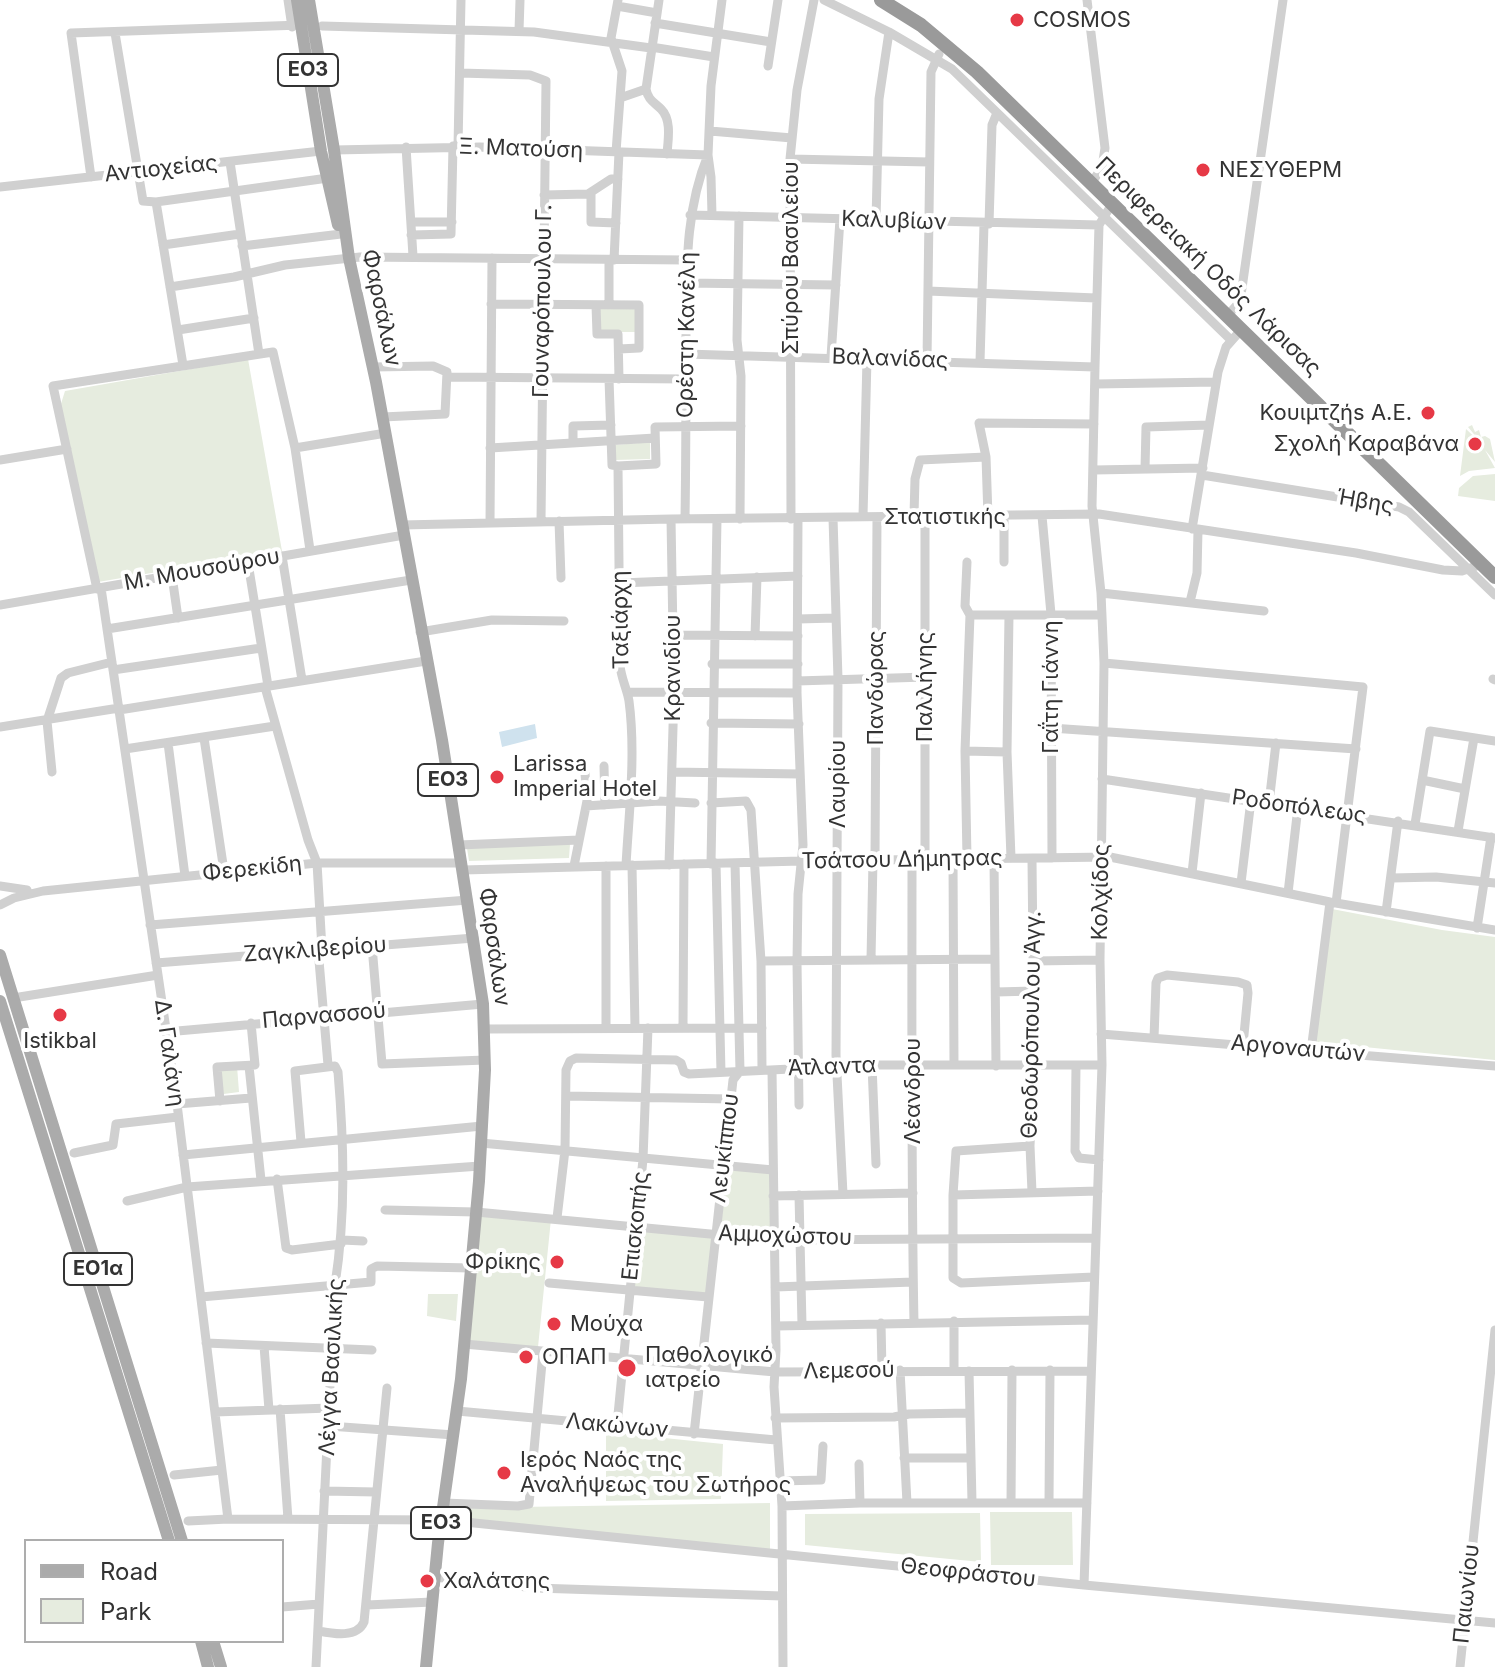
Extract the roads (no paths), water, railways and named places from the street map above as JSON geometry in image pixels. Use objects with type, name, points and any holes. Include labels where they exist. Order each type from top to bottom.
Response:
[{"type":"highway","name":"Περιφερειακή Οδός Λάρισας","points":[[881,0],[947,46],[1091,184],[1105,215],[1227,316],[1236,335],[1495,577]]},
{"type":"main road","name":"Φαρσάλων","points":[[297,0],[297,26],[328,150],[328,178],[349,258],[386,433],[459,845],[485,1029],[480,1166],[464,1344],[434,1577],[426,1667]]},
{"type":"main road","name":"Φαρσάλων","points":[[309,0],[328,150],[344,237]]},
{"type":"main road","name":"ΕΟ1α","points":[[0,955],[7,999],[168,1539]]},
{"type":"main road","name":"ΕΟ1α","points":[[7,999],[181,1539]]},
{"type":"main road","points":[[202,1643],[213,1667]]},
{"type":"main road","points":[[213,1643],[213,1667]]},
{"type":"street","points":[[91,177],[71,33],[297,26],[288,0]]},
{"type":"street","points":[[411,235],[448,236],[452,232],[461,0]]},
{"type":"street","points":[[519,31],[520,0]]},
{"type":"street","points":[[659,0],[646,89],[647,96],[666,119],[667,154]]},
{"type":"street","name":"Ορέστη Κανέλη","points":[[712,215],[708,155],[711,81],[722,0]]},
{"type":"street","points":[[768,66],[778,0]]},
{"type":"street","name":"Σπύρου Βασιλείου","points":[[799,1105],[797,962],[803,841],[797,693],[798,576],[794,519],[789,218],[790,159],[797,90],[814,0]]},
{"type":"street","points":[[824,0],[889,32],[952,69],[1236,335],[1223,355],[1216,382],[1195,529],[1197,573],[1190,602]]},
{"type":"street","points":[[1087,0],[1105,148],[1102,167],[1091,184]]},
{"type":"street","points":[[1227,316],[1241,295],[1283,0]]},
{"type":"street","points":[[609,305],[616,223],[621,66],[611,42],[617,3],[656,18],[771,42]]},
{"type":"street","points":[[322,26],[519,31],[714,57]]},
{"type":"street","points":[[876,220],[879,99],[889,32]]},
{"type":"street","points":[[115,33],[136,171],[141,198],[146,203],[328,178]]},
{"type":"street","points":[[927,360],[931,72],[936,59],[947,46]]},
{"type":"street","name":"Γουναρόπουλου Γ.","points":[[460,73],[530,75],[546,81],[541,522]]},
{"type":"street","points":[[620,98],[646,89]]},
{"type":"street","points":[[980,362],[992,125],[997,113]]},
{"type":"street","points":[[710,131],[792,138]]},
{"type":"street","name":"Ξ. Ματούση","points":[[328,150],[456,146],[708,155]]},
{"type":"street","points":[[406,147],[413,256]]},
{"type":"street","name":"Αντιοχείας","points":[[0,187],[328,150]]},
{"type":"street","name":"Ορέστη Κανέλη","points":[[685,519],[687,260],[690,215],[708,155]]},
{"type":"street","points":[[790,159],[929,162]]},
{"type":"street","points":[[230,162],[259,354]]},
{"type":"street","points":[[544,195],[591,193],[611,179],[618,179]]},
{"type":"street","points":[[591,193],[591,222],[616,223]]},
{"type":"street","points":[[156,202],[183,365],[273,352],[295,448],[310,550]]},
{"type":"street","name":"Καλυβίων","points":[[690,215],[986,224],[1105,215]]},
{"type":"street","name":"Κολχίδος","points":[[1084,1585],[1102,1065],[1100,960],[1104,663],[1092,506],[1096,298],[1105,215]]},
{"type":"street","points":[[739,216],[740,519]]},
{"type":"street","points":[[831,357],[840,219]]},
{"type":"street","points":[[412,222],[452,222]]},
{"type":"street","points":[[163,245],[240,234]]},
{"type":"street","points":[[242,246],[344,237]]},
{"type":"street","points":[[170,287],[285,265],[349,258],[687,260]]},
{"type":"street","points":[[490,523],[492,258]]},
{"type":"street","points":[[687,283],[836,285]]},
{"type":"street","points":[[928,291],[1096,298]]},
{"type":"street","points":[[491,304],[639,305],[639,348],[619,349],[618,334],[597,334],[596,305]]},
{"type":"street","points":[[178,330],[254,318]]},
{"type":"street","name":"Ταξιάρχη","points":[[619,349],[611,440],[612,465],[618,466],[620,665],[631,730],[629,865],[635,1028]]},
{"type":"street","name":"Βαλανίδας","points":[[686,354],[1095,367]]},
{"type":"street","points":[[863,516],[867,359]]},
{"type":"street","name":"Δ. Γαλάνη","points":[[183,365],[53,386],[107,629],[177,1104],[228,1519]]},
{"type":"street","points":[[373,367],[433,366],[442,368],[448,377],[445,414],[383,417]]},
{"type":"street","points":[[448,377],[686,379]]},
{"type":"street","points":[[1096,384],[1216,382]]},
{"type":"street","points":[[988,517],[986,457],[979,423],[1094,424]]},
{"type":"street","points":[[573,442],[573,426],[611,425]]},
{"type":"street","points":[[1145,469],[1146,427],[1209,425]]},
{"type":"street","points":[[618,466],[656,464],[655,427],[741,426]]},
{"type":"street","points":[[295,448],[386,433]]},
{"type":"street","points":[[490,448],[655,438]]},
{"type":"street","points":[[0,460],[67,449]]},
{"type":"street","points":[[914,515],[919,462],[932,458],[986,457]]},
{"type":"street","name":"Ήβης","points":[[1094,470],[1202,472],[1399,507],[1409,512],[1495,595]]},
{"type":"street","name":"Στατιστικής","points":[[403,530],[559,521],[1095,514],[1356,553],[1454,572],[1482,564]]},
{"type":"street","name":"Παλλήνης","points":[[925,515],[925,859]]},
{"type":"street","name":"Γαΐτη Γιάννη","points":[[1042,516],[1051,614],[1052,858]]},
{"type":"street","name":"Πανδώρας","points":[[871,959],[877,517]]},
{"type":"street","points":[[1004,517],[1004,562]]},
{"type":"street","name":"Λαυρίου","points":[[833,518],[838,679],[835,961],[843,1194]]},
{"type":"street","name":"Κρανιδίου","points":[[669,865],[674,693],[671,519]]},
{"type":"street","points":[[717,519],[711,803],[721,1072]]},
{"type":"street","points":[[559,521],[561,578]]},
{"type":"street","name":"Μ. Μουσούρου","points":[[0,605],[248,563],[403,530]]},
{"type":"street","points":[[282,556],[302,680]]},
{"type":"street","points":[[967,562],[965,606],[970,615],[965,751],[967,858]]},
{"type":"street","name":"Λέγγα Βασιλικής","points":[[248,563],[275,726],[317,863],[325,1016],[343,1137],[342,1242],[335,1285],[316,1667]]},
{"type":"street","points":[[172,576],[178,618]]},
{"type":"street","points":[[620,583],[798,576]]},
{"type":"street","points":[[755,636],[757,577]]},
{"type":"street","points":[[107,629],[411,580]]},
{"type":"street","points":[[1101,593],[1264,611]]},
{"type":"street","points":[[970,615],[1102,615]]},
{"type":"street","points":[[1009,615],[1007,752],[1011,858]]},
{"type":"street","points":[[798,619],[835,618]]},
{"type":"street","points":[[420,632],[492,620],[564,621]]},
{"type":"street","points":[[672,635],[798,636]]},
{"type":"street","points":[[52,772],[47,721],[49,709],[65,674],[261,648]]},
{"type":"street","points":[[0,727],[426,661]]},
{"type":"street","points":[[1104,663],[1363,687],[1348,814],[1311,1051]]},
{"type":"street","points":[[712,664],[798,664]]},
{"type":"street","points":[[797,681],[926,677]]},
{"type":"street","points":[[627,692],[797,693]]},
{"type":"street","points":[[711,723],[799,724]]},
{"type":"street","points":[[125,749],[275,726]]},
{"type":"street","points":[[1051,728],[1356,749]]},
{"type":"street","points":[[1415,824],[1430,731],[1495,741]]},
{"type":"street","points":[[204,738],[224,871]]},
{"type":"street","points":[[1458,831],[1474,738]]},
{"type":"street","points":[[168,743],[185,876]]},
{"type":"street","points":[[1269,803],[1276,743]]},
{"type":"street","points":[[965,751],[1007,752]]},
{"type":"street","points":[[604,766],[605,805]]},
{"type":"street","points":[[672,772],[800,774]]},
{"type":"street","points":[[574,866],[586,806],[585,773]]},
{"type":"street","name":"Ροδοπόλεως","points":[[1102,779],[1493,837]]},
{"type":"street","points":[[1422,780],[1465,789]]},
{"type":"street","points":[[1192,873],[1201,793]]},
{"type":"street","points":[[1241,883],[1251,800]]},
{"type":"street","points":[[711,803],[748,802],[755,863],[762,1028],[773,1170],[775,1418],[782,1506],[783,1667]]},
{"type":"street","points":[[586,806],[695,803]]},
{"type":"street","points":[[1288,893],[1298,807]]},
{"type":"street","points":[[1386,912],[1398,821]]},
{"type":"street","points":[[1477,928],[1490,882],[1493,837]]},
{"type":"street","points":[[459,845],[579,840]]},
{"type":"street","name":"Τσάτσου Δήμητρας","points":[[462,867],[1101,856],[1386,912],[1495,930]]},
{"type":"street","name":"Λέανδρου","points":[[912,859],[914,1323]]},
{"type":"street","points":[[953,859],[954,1065]]},
{"type":"street","points":[[994,859],[996,1066]]},
{"type":"street","name":"Θεοδωρόπουλου Άγγ.","points":[[1032,859],[1032,1192]]},
{"type":"street","name":"Φερεκίδη","points":[[0,905],[43,891],[317,863],[462,867]]},
{"type":"street","name":"Λευκίππου","points":[[694,1434],[731,1099],[735,1076],[740,1071],[735,863]]},
{"type":"street","points":[[683,1027],[684,864]]},
{"type":"street","points":[[606,866],[606,1028]]},
{"type":"street","points":[[1392,878],[1436,877],[1490,882]]},
{"type":"street","name":"Φερεκίδη","points":[[0,886],[43,891]]},
{"type":"street","points":[[150,925],[468,900]]},
{"type":"street","name":"Ζαγκλιβερίου","points":[[156,963],[474,938]]},
{"type":"street","points":[[372,946],[382,1064],[485,1060]]},
{"type":"street","points":[[761,961],[995,959]]},
{"type":"street","points":[[1034,961],[1100,960]]},
{"type":"street","points":[[7,999],[158,975]]},
{"type":"street","points":[[1154,1038],[1158,978],[1167,975],[1247,985],[1243,1045]]},
{"type":"street","points":[[996,992],[1034,991]]},
{"type":"street","name":"Παρνασσού","points":[[166,1032],[483,1004]]},
{"type":"street","points":[[220,1101],[217,1067],[255,1065],[251,1023]]},
{"type":"street","name":"Επισκοπής","points":[[617,1425],[643,1159],[648,1028]]},
{"type":"street","points":[[485,1029],[762,1028]]},
{"type":"street","name":"Αργοναυτών","points":[[1101,1034],[1495,1066]]},
{"type":"street","name":"Άτλαντα","points":[[566,1096],[566,1070],[570,1061],[576,1058],[678,1061],[684,1072],[689,1074],[872,1065],[1102,1065]]},
{"type":"street","points":[[872,1065],[876,1164]]},
{"type":"street","points":[[1076,1065],[1075,1151],[1079,1158],[1099,1160]]},
{"type":"street","points":[[249,1066],[261,1180]]},
{"type":"street","points":[[301,1142],[293,1077],[295,1071],[332,1066]]},
{"type":"street","points":[[557,1218],[565,1150],[566,1096],[731,1099]]},
{"type":"street","points":[[177,1104],[251,1098]]},
{"type":"street","points":[[74,1153],[113,1145],[115,1124],[178,1117]]},
{"type":"street","points":[[183,1155],[343,1137],[482,1126]]},
{"type":"street","points":[[481,1143],[773,1170]]},
{"type":"street","points":[[1030,1146],[956,1151],[954,1280],[961,1283],[1094,1277]]},
{"type":"street","points":[[127,1201],[187,1187],[480,1166]]},
{"type":"street","points":[[277,1179],[286,1248],[292,1250],[363,1241]]},
{"type":"street","points":[[953,1195],[1098,1191]]},
{"type":"street","points":[[773,1196],[913,1193]]},
{"type":"street","points":[[799,1195],[802,1325]]},
{"type":"street","name":"Αμμοχώστου","points":[[385,1210],[557,1218],[774,1240],[1095,1238]]},
{"type":"street","points":[[201,1297],[372,1282],[371,1269],[377,1266],[471,1268]]},
{"type":"street","points":[[775,1287],[913,1282]]},
{"type":"street","points":[[549,1283],[708,1297]]},
{"type":"street","points":[[776,1326],[1093,1320]]},
{"type":"street","points":[[954,1321],[954,1371]]},
{"type":"street","points":[[881,1323],[882,1370]]},
{"type":"street","name":"Παιωνίου","points":[[1460,1667],[1482,1450],[1490,1411],[1495,1330]]},
{"type":"street","points":[[206,1343],[372,1350]]},
{"type":"street","name":"Λεμεσού","points":[[464,1344],[775,1372],[1091,1371]]},
{"type":"street","points":[[264,1346],[288,1519]]},
{"type":"street","points":[[444,1503],[529,1504],[543,1352]]},
{"type":"street","points":[[900,1370],[907,1503]]},
{"type":"street","points":[[1011,1503],[1012,1370]]},
{"type":"street","points":[[1049,1502],[1050,1370]]},
{"type":"street","points":[[969,1371],[972,1502]]},
{"type":"street","points":[[319,1631],[343,1633],[359,1630],[364,1622],[387,1388]]},
{"type":"street","points":[[215,1412],[330,1408]]},
{"type":"street","name":"Λακώνων","points":[[457,1411],[776,1440]]},
{"type":"street","points":[[775,1418],[970,1413]]},
{"type":"street","points":[[329,1426],[454,1435]]},
{"type":"street","points":[[779,1481],[821,1480],[823,1446]]},
{"type":"street","points":[[1482,1450],[1495,1454]]},
{"type":"street","points":[[904,1458],[971,1458]]},
{"type":"street","points":[[859,1464],[860,1503]]},
{"type":"street","points":[[174,1475],[222,1470]]},
{"type":"street","points":[[324,1491],[376,1492]]},
{"type":"street","points":[[782,1506],[1087,1503]]},
{"type":"street","name":"Θεοφράστου","points":[[188,1521],[441,1520],[1495,1623]]},
{"type":"street","points":[[434,1577],[536,1588],[782,1596]]},
{"type":"street","points":[[367,1605],[432,1602]]},
{"type":"street","points":[[284,1607],[319,1604]]},
{"type":"water","points":[[535,724],[537,738],[502,747],[499,732]]},
{"type":"place","name":"COSMOS","points":[[1017,20]]},
{"type":"place","name":"ΝΕΣΥΘΕΡΜ","points":[[1203,170]]},
{"type":"place","name":"Κουιμτζήs Α.Ε.","points":[[1428,413]]},
{"type":"place","name":"Σχολή Καραβάνα","points":[[1475,444]]},
{"type":"place","name":"Larissa Imperial Hotel","points":[[497,777]]},
{"type":"place","name":"Istikbal","points":[[60,1015]]},
{"type":"place","name":"Φρίκης","points":[[557,1262]]},
{"type":"place","name":"Μούχα","points":[[554,1324]]},
{"type":"place","name":"ΟΠΑΠ","points":[[526,1357]]},
{"type":"place","name":"Παθολογικό ιατρείο","points":[[627,1368]]},
{"type":"place","name":"Ιερός Ναός της Αναλήψεως του Σωτήρος","points":[[504,1473]]},
{"type":"place","name":"Χαλάτσης","points":[[427,1581]]}]
